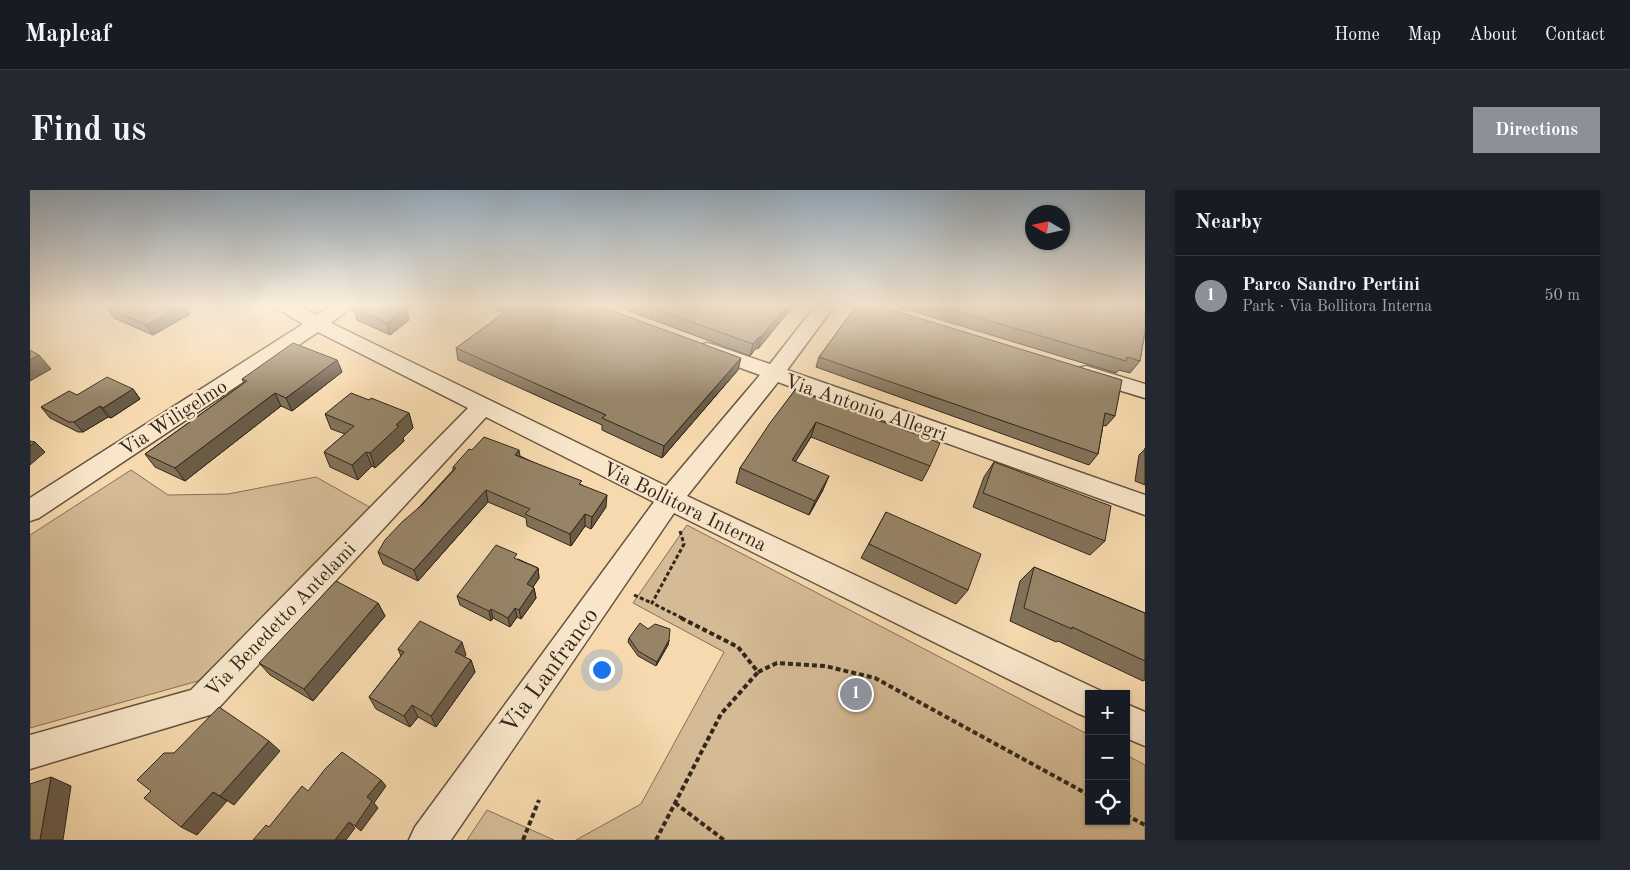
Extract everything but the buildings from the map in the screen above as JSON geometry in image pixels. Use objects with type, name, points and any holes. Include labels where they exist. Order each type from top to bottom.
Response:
[{"type":"street","name":"Via Wiligelmo","points":[[30,511],[297,335]]},
{"type":"street","name":"Via Bollitora Interna","points":[[340,335],[482,407],[1085,700]]},
{"type":"street","name":"Via Lanfranco","points":[[428,840],[670,499],[803,335]]},
{"type":"street","name":"Via Antonio Allegri","points":[[685,341],[1145,506]]},
{"type":"street","points":[[1069,368],[1145,391]]},
{"type":"street","name":"Via Benedetto Antelami","points":[[30,752],[201,703],[482,407]]},
{"type":"street","points":[[1130,722],[1145,729]]},
{"type":"path","points":[[670,499],[684,544],[652,603],[738,646],[758,672]]},
{"type":"path","points":[[656,840],[721,714],[758,672],[778,663],[825,666],[875,678],[1085,793]]},
{"type":"path","points":[[523,840],[539,800]]},
{"type":"path","points":[[675,803],[724,840]]},
{"type":"path","points":[[1130,817],[1145,825]]},
{"type":"shaded area","points":[[131,470],[168,495],[228,494],[316,477],[373,509],[198,681],[30,728],[30,535]]},
{"type":"shaded area","points":[[687,525],[1085,733],[1085,825],[1130,825],[1130,757],[1145,765],[1145,840],[576,840],[641,804],[724,652],[633,603]]},
{"type":"shaded area","points":[[487,810],[554,840],[467,840]]},
{"type":"place","name":"Parco Sandro Pertini","points":[[856,694]]}]
